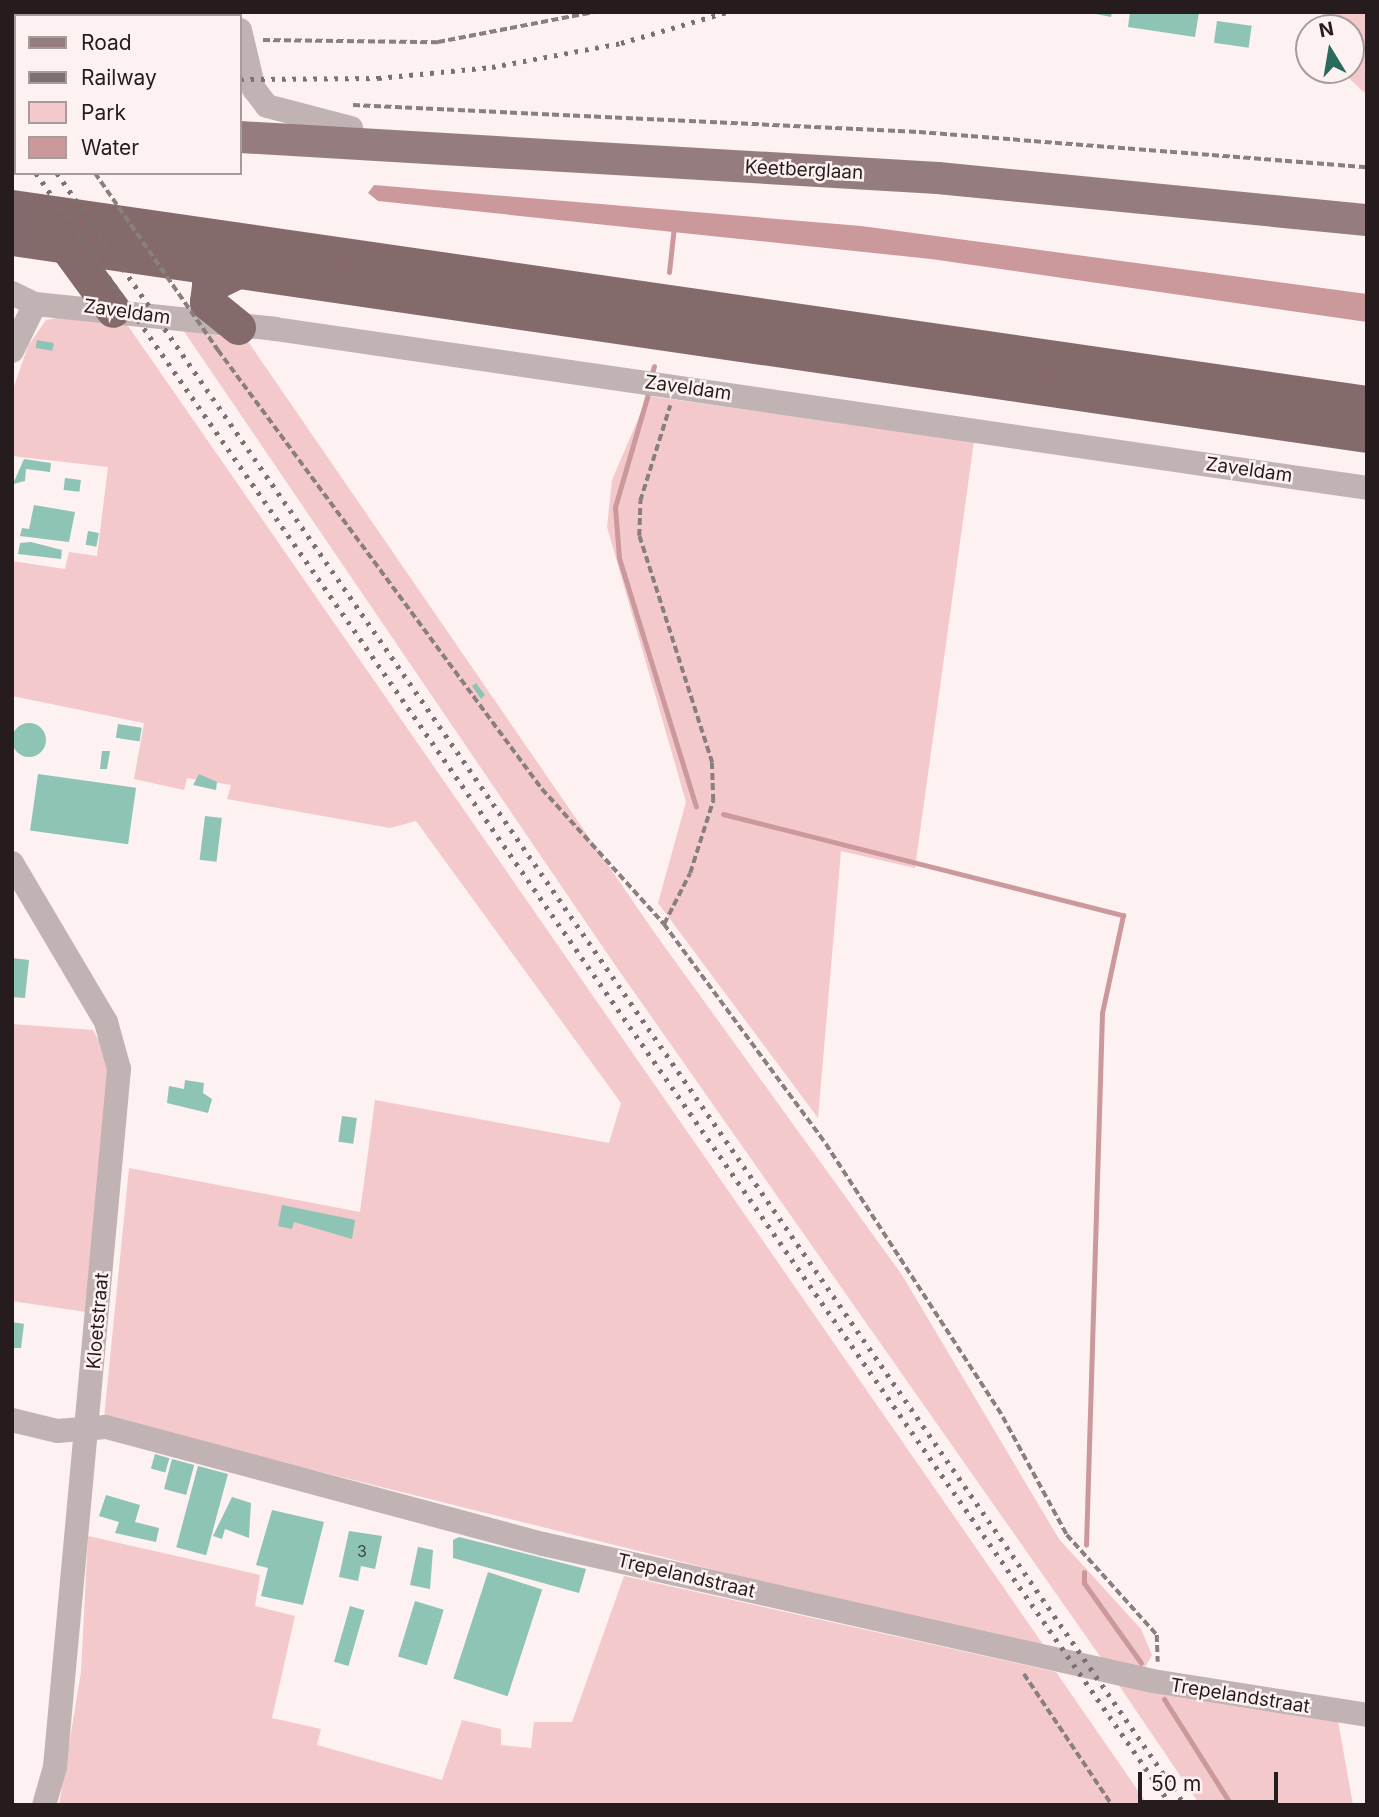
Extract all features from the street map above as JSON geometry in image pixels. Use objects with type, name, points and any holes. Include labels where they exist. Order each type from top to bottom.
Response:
[{"type":"highway","points":[[12,207],[1367,403]]},
{"type":"highway","points":[[12,239],[1367,435]]},
{"type":"highway","points":[[66,246],[113,310]]},
{"type":"highway","points":[[228,338],[206,302],[209,285],[240,270]]},
{"type":"main road","name":"Keetberglaan","points":[[242,121],[347,117],[1097,172],[1367,202]]},
{"type":"main road","name":"Keetberglaan","points":[[242,137],[938,177],[1367,219]]},
{"type":"street","points":[[242,34],[254,89],[267,106],[347,117]]},
{"type":"street","name":"Zaveldam","points":[[12,293],[35,304],[113,310],[228,338],[676,386],[1367,488]]},
{"type":"street","points":[[12,351],[35,304]]},
{"type":"street","name":"Kloetstraat","points":[[12,863],[106,1022],[119,1069],[55,1767],[44,1805]]},
{"type":"street","name":"Trepelandstraat","points":[[12,1420],[57,1432],[106,1427],[543,1544],[1153,1681],[1367,1715]]},
{"type":"path","points":[[242,34],[438,42],[594,12]]},
{"type":"path","points":[[347,117],[412,103],[919,132],[1367,167]]},
{"type":"path","points":[[97,175],[228,338],[542,789],[664,924],[826,1143],[1003,1417],[1067,1535],[1157,1635],[1153,1681]]},
{"type":"path","points":[[664,924],[690,873],[713,802],[712,763],[639,536],[640,501],[676,386]]},
{"type":"path","points":[[1021,1652],[1027,1681],[1112,1805]]},
{"type":"green space","points":[[12,12],[208,14],[14,14],[14,24]]},
{"type":"green space","points":[[1367,12],[1367,95],[1355,84],[1365,84],[1365,14],[1323,14]]},
{"type":"green space","points":[[63,317],[126,323],[1049,1653],[104,1418],[129,1168],[360,1212],[375,1100],[609,1143],[621,1103],[416,821],[390,828],[227,799],[231,785],[187,778],[184,790],[134,779],[144,723],[12,696],[12,561],[65,569],[69,552],[97,556],[108,467],[12,456],[12,392],[28,346],[46,320]]},
{"type":"green space","points":[[183,330],[247,340],[654,932],[902,1275],[1059,1539],[1141,1629],[1152,1655],[1143,1671],[1104,1662],[613,962]]},
{"type":"green space","points":[[648,396],[974,441],[915,868],[841,851],[818,1118],[658,903],[686,802],[607,527],[612,480]]},
{"type":"green space","points":[[12,1024],[93,1030],[109,1059],[93,1313],[12,1301]]},
{"type":"green space","points":[[88,1536],[260,1575],[255,1606],[295,1616],[272,1718],[321,1729],[317,1745],[442,1780],[462,1720],[501,1729],[501,1745],[531,1748],[534,1722],[572,1722],[624,1576],[1056,1672],[1148,1805],[59,1805],[81,1672]]},
{"type":"green space","points":[[1116,1681],[1338,1721],[1353,1805],[1200,1805]]},
{"type":"water","points":[[374,185],[861,226],[1367,294],[1367,322],[931,259],[378,201],[368,193]]},
{"type":"building","points":[[1086,12],[1112,12],[1111,17]]},
{"type":"building","points":[[1130,12],[1199,12],[1195,37],[1128,27]]},
{"type":"building","points":[[1217,21],[1252,26],[1249,48],[1214,43]]},
{"type":"building","points":[[37,340],[54,343],[52,351],[36,348]]},
{"type":"building","points":[[24,459],[51,463],[50,472],[26,469],[25,481],[13,484]]},
{"type":"building","points":[[65,478],[81,480],[79,492],[64,490]]},
{"type":"building","points":[[34,505],[75,512],[69,542],[20,536],[22,528],[29,529]]},
{"type":"building","points":[[88,531],[99,533],[96,547],[86,545]]},
{"type":"building","points":[[31,542],[62,550],[61,559],[18,554],[20,543]]},
{"type":"building","points":[[476,683],[485,695],[481,699],[472,686]]},
{"type":"building","points":[[29,723],[41,728],[46,740],[41,752],[29,757],[17,752],[12,740],[17,728]]},
{"type":"building","points":[[118,724],[142,728],[140,742],[116,738]]},
{"type":"building","points":[[102,751],[110,751],[107,769],[100,769]]},
{"type":"building","points":[[38,774],[136,788],[128,844],[30,830]]},
{"type":"building","points":[[199,774],[217,782],[216,790],[193,785]]},
{"type":"building","points":[[205,816],[222,818],[217,862],[200,860]]},
{"type":"building","points":[[12,958],[29,960],[25,998],[12,997]]},
{"type":"building","points":[[185,1080],[204,1083],[203,1093],[212,1099],[208,1113],[167,1103],[169,1086],[184,1089]]},
{"type":"building","points":[[342,1116],[357,1118],[353,1144],[338,1142]]},
{"type":"building","points":[[282,1205],[355,1220],[352,1239],[294,1222],[292,1229],[278,1226]]},
{"type":"building","points":[[12,1322],[24,1324],[21,1348],[12,1348]]},
{"type":"building","points":[[155,1454],[169,1458],[165,1473],[151,1468]]},
{"type":"building","points":[[172,1459],[194,1465],[186,1495],[164,1489]]},
{"type":"building","points":[[198,1466],[228,1474],[206,1555],[176,1547]]},
{"type":"building","points":[[106,1495],[140,1505],[135,1522],[159,1528],[156,1542],[115,1533],[119,1522],[99,1516]]},
{"type":"building","points":[[232,1497],[251,1503],[249,1538],[225,1529],[222,1539],[213,1536]]},
{"type":"building","points":[[272,1510],[324,1522],[303,1605],[261,1596],[268,1568],[256,1565]]},
{"type":"building","points":[[349,1531],[382,1536],[375,1569],[361,1566],[358,1581],[339,1577]]},
{"type":"building","points":[[459,1537],[586,1569],[579,1593],[453,1558],[453,1540]]},
{"type":"building","points":[[418,1547],[433,1550],[430,1589],[410,1585]]},
{"type":"building","points":[[488,1572],[542,1590],[508,1696],[453,1679]]},
{"type":"building","points":[[415,1601],[444,1610],[427,1665],[398,1656]]},
{"type":"building","points":[[350,1606],[364,1610],[348,1666],[334,1662]]},
{"type":"waterway","points":[[669,272],[674,226]]},
{"type":"waterway","points":[[652,373],[654,366]]},
{"type":"waterway","points":[[648,394],[615,507],[619,558],[696,806]]},
{"type":"waterway","points":[[723,814],[1123,915],[1102,1013],[1086,1545]]},
{"type":"waterway","points":[[1084,1572],[1084,1583],[1141,1663]]},
{"type":"waterway","points":[[1164,1699],[1230,1803]]},
{"type":"railway","points":[[242,79],[378,78],[492,67],[621,43],[727,12]]},
{"type":"railway","points":[[37,175],[1171,1805]]},
{"type":"railway","points":[[58,175],[1185,1805]]}]
